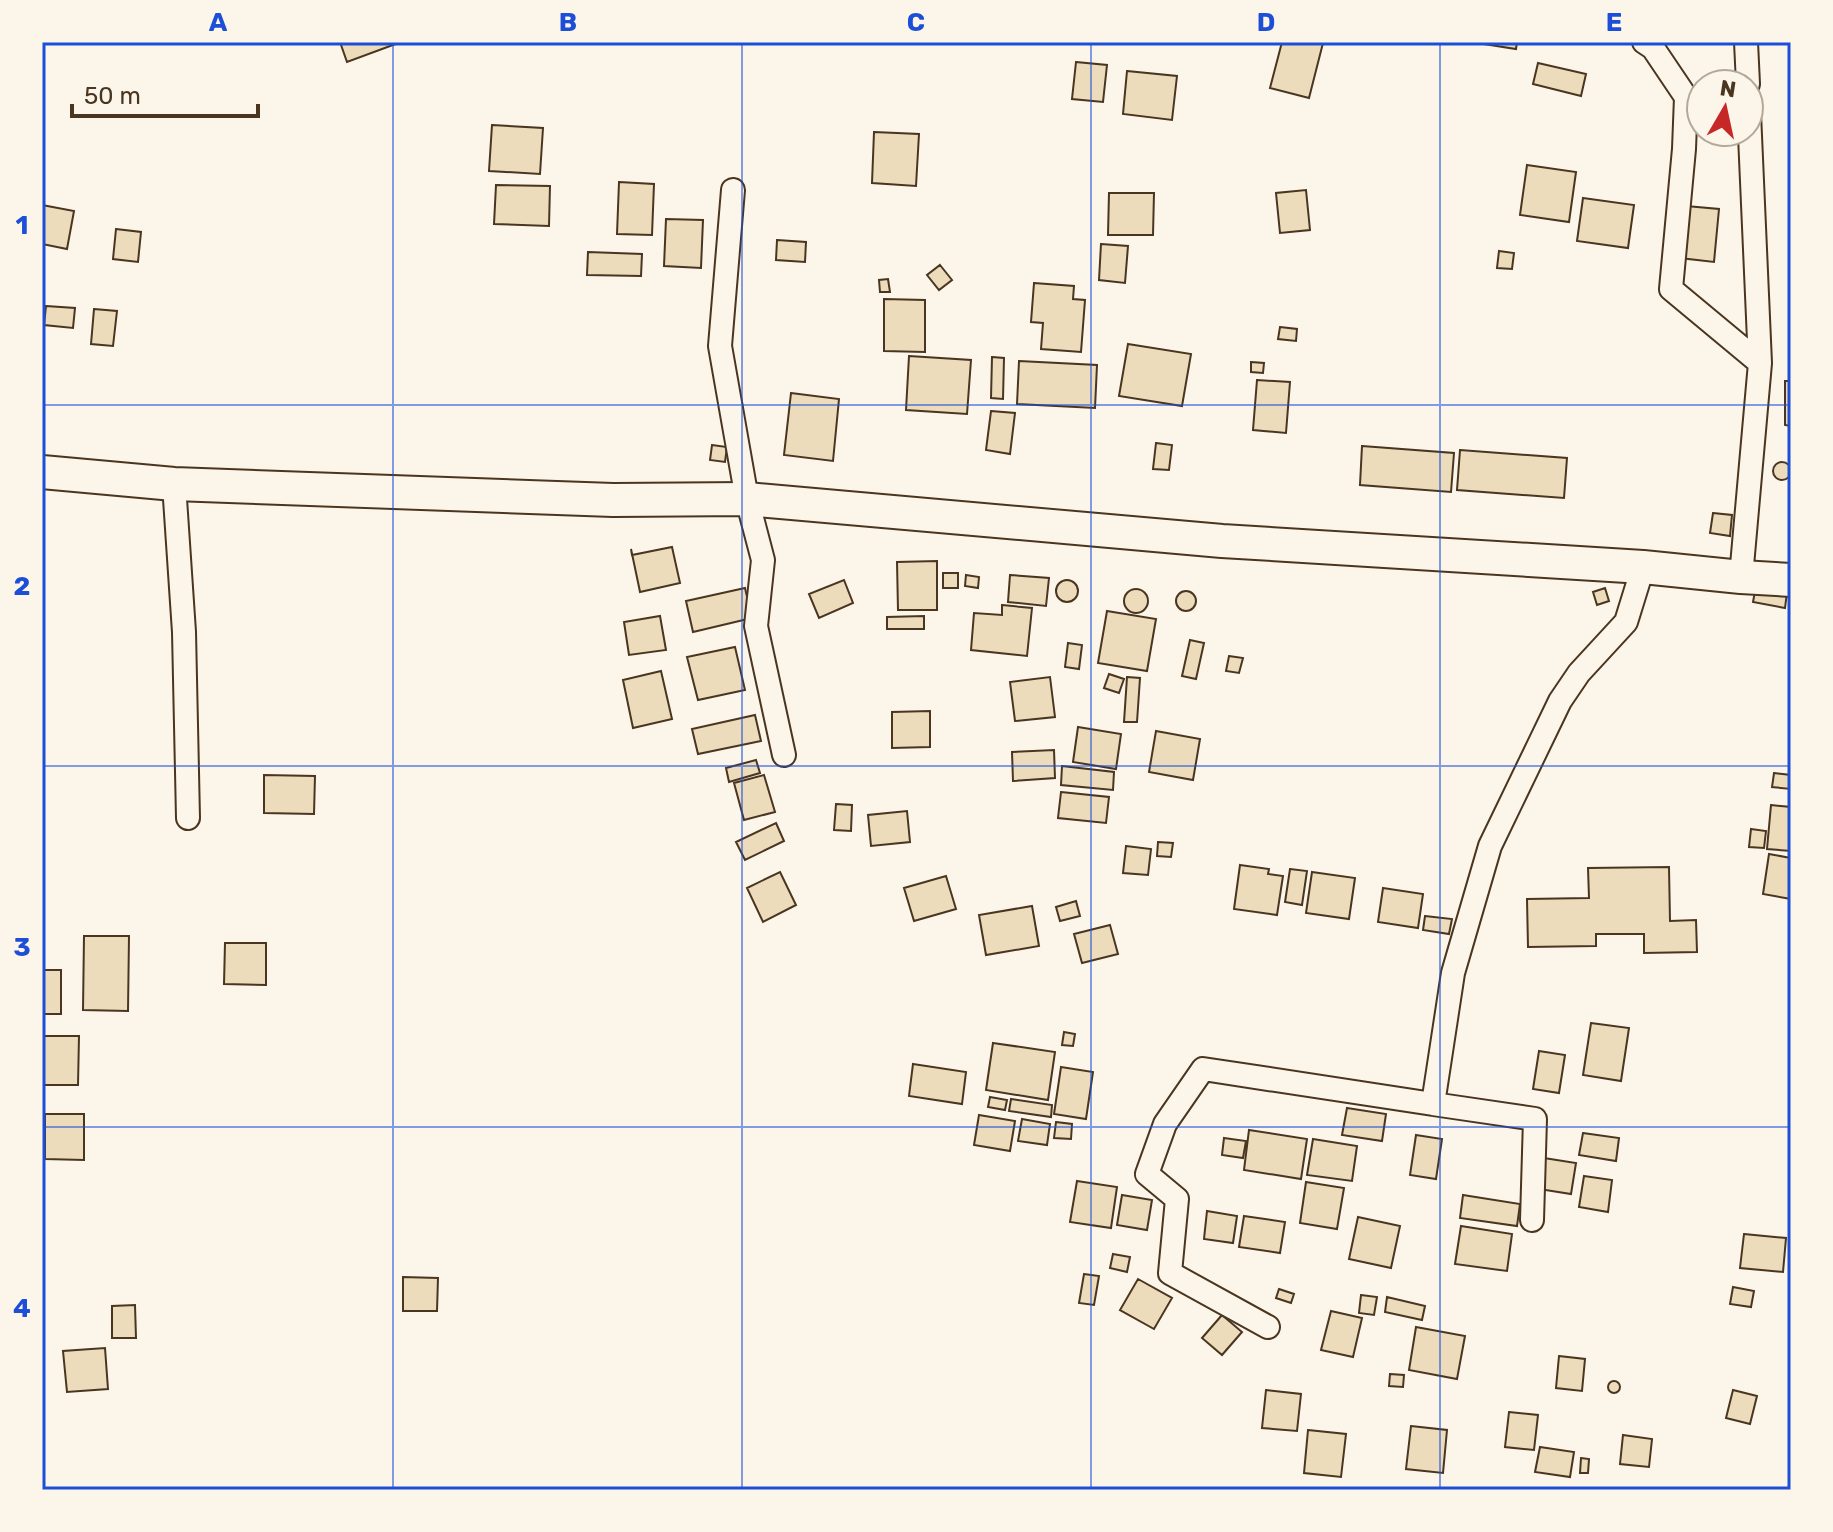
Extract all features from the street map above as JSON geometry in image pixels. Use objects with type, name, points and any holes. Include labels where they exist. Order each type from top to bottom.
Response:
[{"type":"main road","points":[[42,472],[174,484],[613,500],[747,499],[1222,541],[1643,567],[1791,580]]},
{"type":"street","points":[[1644,42],[1653,48],[1686,97],[1671,289],[1760,363]]},
{"type":"street","points":[[1746,42],[1747,68]]},
{"type":"street","points":[[1741,577],[1760,363],[1751,148]]},
{"type":"street","points":[[733,190],[720,346],[747,499],[763,560],[756,626],[784,755]]},
{"type":"street","points":[[174,484],[184,632],[188,818]]},
{"type":"street","points":[[1433,1104],[1453,973],[1490,846],[1560,701],[1579,673],[1626,622],[1643,567]]},
{"type":"street","points":[[1268,1327],[1170,1273],[1177,1199],[1147,1174],[1165,1124],[1203,1069],[1535,1119],[1532,1220]]},
{"type":"building","points":[[340,42],[401,42],[347,62]]},
{"type":"building","points":[[1282,42],[1323,43],[1309,98],[1270,88]]},
{"type":"building","points":[[1471,42],[1517,42],[1516,49]]},
{"type":"building","points":[[1076,62],[1107,65],[1103,102],[1072,99]]},
{"type":"building","points":[[1538,63],[1586,74],[1581,96],[1533,84]]},
{"type":"building","points":[[1127,71],[1177,76],[1172,120],[1123,114]]},
{"type":"building","points":[[492,125],[543,128],[540,174],[489,171]]},
{"type":"building","points":[[874,132],[919,134],[916,186],[872,183]]},
{"type":"building","points":[[1527,165],[1576,172],[1569,222],[1520,215]]},
{"type":"building","points":[[619,182],[654,184],[652,235],[617,234]]},
{"type":"building","points":[[496,185],[550,186],[549,226],[494,224]]},
{"type":"building","points":[[1306,190],[1310,230],[1280,233],[1276,193]]},
{"type":"building","points":[[1109,193],[1154,193],[1153,235],[1108,235]]},
{"type":"building","points":[[1583,198],[1634,205],[1628,248],[1577,241]]},
{"type":"building","points":[[42,205],[74,211],[67,249],[42,244]]},
{"type":"building","points":[[1686,206],[1719,209],[1714,262],[1680,258]]},
{"type":"building","points":[[666,219],[703,220],[701,268],[664,266]]},
{"type":"building","points":[[116,229],[141,232],[138,262],[113,259]]},
{"type":"building","points":[[777,240],[806,242],[805,262],[776,260]]},
{"type":"building","points":[[1101,244],[1128,246],[1125,283],[1099,280]]},
{"type":"building","points":[[1499,251],[1514,253],[1512,269],[1497,268]]},
{"type":"building","points":[[588,252],[642,254],[641,276],[587,275]]},
{"type":"building","points":[[940,265],[952,280],[939,290],[927,275]]},
{"type":"building","points":[[888,279],[890,292],[880,292],[879,280]]},
{"type":"building","points":[[1034,283],[1074,286],[1073,299],[1085,300],[1081,352],[1041,349],[1043,323],[1031,322]]},
{"type":"building","points":[[884,299],[925,300],[925,352],[884,351]]},
{"type":"building","points":[[46,306],[75,308],[73,328],[44,325]]},
{"type":"building","points":[[94,309],[117,311],[113,346],[91,344]]},
{"type":"building","points":[[1280,327],[1297,329],[1296,341],[1278,339]]},
{"type":"building","points":[[1128,344],[1191,354],[1182,406],[1119,396]]},
{"type":"building","points":[[909,356],[971,360],[967,414],[906,410]]},
{"type":"building","points":[[992,357],[1004,358],[1003,399],[991,398]]},
{"type":"building","points":[[1019,361],[1097,365],[1095,408],[1017,404]]},
{"type":"building","points":[[1251,362],[1264,363],[1263,373],[1251,372]]},
{"type":"building","points":[[1257,380],[1290,382],[1286,433],[1253,430]]},
{"type":"building","points":[[1785,381],[1791,381],[1791,426],[1785,425]]},
{"type":"building","points":[[791,393],[839,399],[833,461],[784,455]]},
{"type":"building","points":[[991,411],[1015,413],[1010,454],[986,450]]},
{"type":"building","points":[[1156,443],[1172,445],[1169,470],[1153,469]]},
{"type":"building","points":[[712,445],[727,447],[725,462],[710,460]]},
{"type":"building","points":[[1362,446],[1454,453],[1451,492],[1360,485]]},
{"type":"building","points":[[1460,450],[1567,458],[1564,498],[1457,490]]},
{"type":"building","points":[[1782,462],[1791,471],[1782,480],[1773,471]]},
{"type":"building","points":[[1713,513],[1732,515],[1730,536],[1710,533]]},
{"type":"building","points":[[672,547],[680,583],[640,592],[632,555]]},
{"type":"building","points":[[937,561],[937,610],[898,610],[897,562]]},
{"type":"building","points":[[943,573],[958,573],[958,588],[943,588]]},
{"type":"building","points":[[966,575],[979,577],[978,588],[965,586]]},
{"type":"building","points":[[1010,575],[1049,578],[1046,606],[1008,602]]},
{"type":"building","points":[[844,580],[853,603],[819,618],[809,594]]},
{"type":"building","points":[[1063,580],[1071,580],[1078,591],[1071,602],[1063,602],[1056,595],[1056,587]]},
{"type":"building","points":[[1756,586],[1787,592],[1785,608],[1753,602]]},
{"type":"building","points":[[745,588],[752,618],[693,632],[686,601]]},
{"type":"building","points":[[1605,588],[1609,601],[1597,605],[1593,592]]},
{"type":"building","points":[[1136,589],[1147,596],[1148,601],[1141,612],[1136,613],[1125,606],[1124,601],[1131,590]]},
{"type":"building","points":[[1186,591],[1193,594],[1196,601],[1193,608],[1186,611],[1179,608],[1176,601],[1179,594]]},
{"type":"building","points":[[1002,605],[1032,608],[1027,656],[971,650],[974,613],[1002,615]]},
{"type":"building","points":[[1107,611],[1156,619],[1147,671],[1098,663]]},
{"type":"building","points":[[660,616],[666,650],[629,655],[624,622]]},
{"type":"building","points":[[924,616],[924,629],[887,629],[887,617]]},
{"type":"building","points":[[1190,640],[1204,643],[1196,679],[1182,676]]},
{"type":"building","points":[[1068,643],[1082,645],[1079,669],[1065,667]]},
{"type":"building","points":[[735,647],[745,690],[698,700],[687,657]]},
{"type":"building","points":[[1229,656],[1243,658],[1239,673],[1226,671]]},
{"type":"building","points":[[661,671],[672,719],[633,728],[623,680]]},
{"type":"building","points":[[1109,674],[1124,679],[1119,693],[1104,688]]},
{"type":"building","points":[[1050,677],[1055,717],[1015,721],[1010,682]]},
{"type":"building","points":[[1127,677],[1140,678],[1137,722],[1124,722]]},
{"type":"building","points":[[930,711],[930,747],[892,748],[892,712]]},
{"type":"building","points":[[755,715],[761,741],[698,754],[692,729]]},
{"type":"building","points":[[1078,727],[1121,734],[1116,769],[1073,762]]},
{"type":"building","points":[[1156,731],[1200,739],[1193,780],[1149,772]]},
{"type":"building","points":[[1054,750],[1055,778],[1013,781],[1012,752]]},
{"type":"building","points":[[756,760],[760,773],[729,782],[726,768]]},
{"type":"building","points":[[1062,766],[1114,772],[1113,790],[1061,785]]},
{"type":"building","points":[[1774,773],[1791,775],[1791,789],[1772,787]]},
{"type":"building","points":[[264,775],[315,776],[314,814],[264,813]]},
{"type":"building","points":[[764,775],[775,812],[744,820],[734,783]]},
{"type":"building","points":[[1061,792],[1109,797],[1106,823],[1058,818]]},
{"type":"building","points":[[836,804],[852,805],[851,831],[834,830]]},
{"type":"building","points":[[1771,805],[1791,807],[1791,851],[1767,849]]},
{"type":"building","points":[[907,811],[910,842],[871,846],[868,815]]},
{"type":"building","points":[[776,823],[784,841],[745,860],[736,842]]},
{"type":"building","points":[[1751,829],[1766,831],[1764,848],[1749,847]]},
{"type":"building","points":[[1158,842],[1173,843],[1171,857],[1157,856]]},
{"type":"building","points":[[1126,846],[1151,849],[1148,875],[1123,873]]},
{"type":"building","points":[[1769,854],[1791,858],[1791,899],[1763,894]]},
{"type":"building","points":[[1240,865],[1269,869],[1268,874],[1283,876],[1277,915],[1234,909]]},
{"type":"building","points":[[1669,867],[1670,921],[1696,920],[1697,952],[1644,953],[1644,934],[1596,934],[1596,946],[1528,947],[1527,899],[1589,898],[1588,868]]},
{"type":"building","points":[[1290,869],[1307,871],[1302,905],[1285,902]]},
{"type":"building","points":[[780,872],[796,905],[763,922],[747,888]]},
{"type":"building","points":[[1312,872],[1355,878],[1349,919],[1306,913]]},
{"type":"building","points":[[946,876],[956,909],[914,921],[904,888]]},
{"type":"building","points":[[1383,888],[1423,894],[1418,928],[1378,922]]},
{"type":"building","points":[[1076,901],[1080,916],[1060,921],[1056,907]]},
{"type":"building","points":[[1032,906],[1039,946],[986,955],[979,915]]},
{"type":"building","points":[[1425,916],[1452,919],[1449,934],[1423,930]]},
{"type":"building","points":[[1110,925],[1118,954],[1082,963],[1074,934]]},
{"type":"building","points":[[84,936],[129,936],[128,1011],[83,1010]]},
{"type":"building","points":[[225,943],[266,943],[266,985],[224,984]]},
{"type":"building","points":[[42,970],[61,970],[61,1014],[42,1014]]},
{"type":"building","points":[[1591,1023],[1629,1028],[1621,1081],[1583,1075]]},
{"type":"building","points":[[1064,1032],[1075,1034],[1073,1046],[1062,1045]]},
{"type":"building","points":[[42,1036],[79,1036],[78,1085],[42,1085]]},
{"type":"building","points":[[993,1043],[1055,1052],[1048,1100],[986,1090]]},
{"type":"building","points":[[1539,1051],[1565,1055],[1559,1093],[1533,1089]]},
{"type":"building","points":[[913,1064],[966,1072],[962,1104],[909,1096]]},
{"type":"building","points":[[1061,1067],[1093,1072],[1086,1119],[1054,1114]]},
{"type":"building","points":[[990,1097],[1007,1100],[1005,1110],[988,1107]]},
{"type":"building","points":[[1011,1099],[1052,1105],[1051,1117],[1009,1111]]},
{"type":"building","points":[[1347,1108],[1386,1114],[1382,1141],[1342,1135]]},
{"type":"building","points":[[45,1114],[84,1114],[84,1160],[45,1159]]},
{"type":"building","points":[[979,1115],[1015,1121],[1010,1151],[974,1145]]},
{"type":"building","points":[[1022,1119],[1050,1124],[1047,1145],[1018,1141]]},
{"type":"building","points":[[1056,1122],[1072,1124],[1071,1139],[1054,1138]]},
{"type":"building","points":[[1249,1130],[1307,1139],[1301,1179],[1244,1170]]},
{"type":"building","points":[[1583,1133],[1619,1138],[1616,1161],[1579,1155]]},
{"type":"building","points":[[1416,1135],[1442,1139],[1436,1179],[1410,1175]]},
{"type":"building","points":[[1224,1138],[1246,1141],[1243,1158],[1222,1155]]},
{"type":"building","points":[[1313,1139],[1357,1146],[1352,1181],[1307,1175]]},
{"type":"building","points":[[1544,1158],[1576,1163],[1571,1194],[1539,1189]]},
{"type":"building","points":[[1584,1176],[1612,1180],[1608,1212],[1579,1207]]},
{"type":"building","points":[[1077,1181],[1117,1187],[1111,1228],[1070,1222]]},
{"type":"building","points":[[1306,1182],[1344,1188],[1337,1229],[1300,1223]]},
{"type":"building","points":[[1122,1195],[1152,1200],[1147,1230],[1117,1225]]},
{"type":"building","points":[[1463,1195],[1520,1204],[1517,1226],[1460,1218]]},
{"type":"building","points":[[1207,1211],[1237,1216],[1233,1243],[1204,1239]]},
{"type":"building","points":[[1244,1216],[1285,1222],[1280,1253],[1239,1247]]},
{"type":"building","points":[[1358,1217],[1400,1226],[1391,1268],[1349,1259]]},
{"type":"building","points":[[1461,1226],[1512,1234],[1507,1271],[1455,1264]]},
{"type":"building","points":[[1744,1234],[1786,1238],[1783,1272],[1740,1268]]},
{"type":"building","points":[[1113,1254],[1130,1257],[1127,1272],[1110,1268]]},
{"type":"building","points":[[1084,1274],[1099,1276],[1094,1305],[1079,1303]]},
{"type":"building","points":[[403,1277],[438,1278],[437,1311],[403,1311]]},
{"type":"building","points":[[1138,1279],[1172,1298],[1154,1329],[1120,1310]]},
{"type":"building","points":[[1733,1287],[1754,1291],[1751,1307],[1730,1304]]},
{"type":"building","points":[[1279,1289],[1294,1294],[1291,1303],[1276,1298]]},
{"type":"building","points":[[1361,1295],[1377,1297],[1374,1315],[1359,1313]]},
{"type":"building","points":[[1387,1297],[1425,1306],[1422,1320],[1385,1312]]},
{"type":"building","points":[[135,1305],[136,1338],[112,1338],[112,1306]]},
{"type":"building","points":[[1331,1311],[1362,1318],[1353,1357],[1321,1350]]},
{"type":"building","points":[[1222,1315],[1242,1332],[1222,1355],[1202,1338]]},
{"type":"building","points":[[1416,1327],[1465,1336],[1457,1379],[1409,1370]]},
{"type":"building","points":[[105,1348],[108,1389],[67,1392],[63,1351]]},
{"type":"building","points":[[1559,1356],[1585,1359],[1582,1391],[1556,1388]]},
{"type":"building","points":[[1390,1374],[1404,1375],[1403,1387],[1389,1386]]},
{"type":"building","points":[[1614,1381],[1620,1387],[1614,1393],[1608,1387]]},
{"type":"building","points":[[1266,1390],[1301,1394],[1297,1431],[1262,1428]]},
{"type":"building","points":[[1733,1390],[1757,1396],[1750,1424],[1726,1418]]},
{"type":"building","points":[[1509,1412],[1538,1415],[1534,1450],[1505,1447]]},
{"type":"building","points":[[1411,1426],[1447,1430],[1443,1473],[1406,1469]]},
{"type":"building","points":[[1308,1430],[1346,1434],[1341,1477],[1304,1473]]},
{"type":"building","points":[[1623,1435],[1652,1439],[1649,1467],[1620,1464]]},
{"type":"building","points":[[1540,1447],[1574,1452],[1570,1477],[1535,1472]]},
{"type":"building","points":[[1581,1458],[1589,1459],[1588,1473],[1580,1473]]}]
